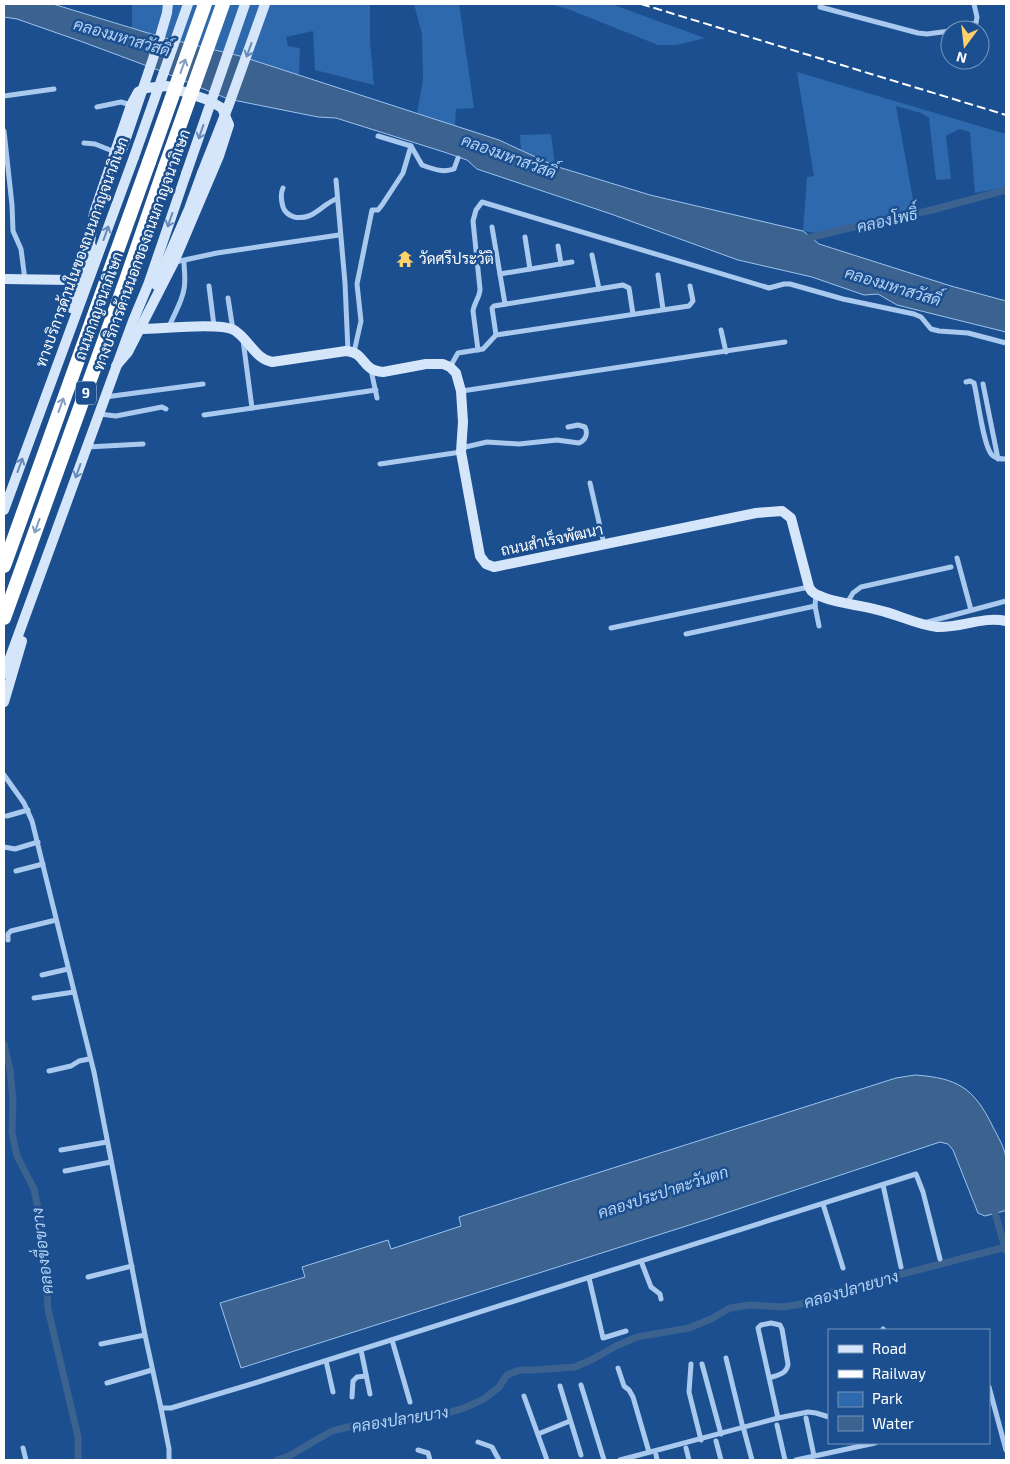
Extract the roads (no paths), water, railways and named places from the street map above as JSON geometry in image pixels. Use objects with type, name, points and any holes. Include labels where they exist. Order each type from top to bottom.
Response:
[{"type":"highway","name":"ถนนกาญจนาภิเษก","points":[[4,566],[206,4]]},
{"type":"highway","name":"ถนนกาญจนาภิเษก","points":[[4,618],[223,4]]},
{"type":"main road","points":[[118,151],[162,30],[168,4]]},
{"type":"main road","name":"ทางบริการด้านในของถนนกาญจนาภิเษก","points":[[4,510],[64,344],[94,251],[134,157],[188,4]]},
{"type":"main road","name":"ทางบริการด้านนอกของถนนกาญจนาภิเษก","points":[[4,674],[116,366],[148,285],[246,4]]},
{"type":"main road","points":[[152,303],[158,278],[174,244],[228,107],[265,4]]},
{"type":"main road","points":[[64,344],[69,315],[83,270],[94,251],[118,151],[131,105],[138,92],[146,88],[167,86],[208,100],[222,108],[229,125],[219,156],[179,261],[152,303],[128,352],[116,366]]},
{"type":"main road","points":[[4,279],[71,280],[79,282]]},
{"type":"main road","points":[[140,329],[214,326],[233,330],[244,338],[265,361],[272,362],[351,352],[360,355],[371,370],[383,372],[426,364],[450,366]]},
{"type":"main road","name":"ถนนสำเร็จพัฒนา","points":[[450,366],[456,373],[461,392],[464,422],[461,450],[480,556],[486,564],[494,567],[756,513],[782,512],[791,518],[812,591]]},
{"type":"main road","points":[[812,591],[828,599],[878,610],[939,627],[978,620],[1006,620]]},
{"type":"main road","points":[[4,702],[18,656],[33,594]]},
{"type":"street","points":[[834,11],[836,4]]},
{"type":"street","points":[[974,4],[978,17],[977,20]]},
{"type":"street","points":[[820,7],[918,33],[940,32]]},
{"type":"street","points":[[4,96],[54,89]]},
{"type":"street","points":[[97,107],[121,102],[131,105]]},
{"type":"street","points":[[4,131],[13,231],[21,249],[26,280]]},
{"type":"street","points":[[378,136],[411,146],[422,165],[440,171],[454,169],[458,158]]},
{"type":"street","points":[[84,143],[95,144],[118,151]]},
{"type":"street","points":[[351,352],[361,321],[357,284],[372,210],[378,210],[403,173],[411,146]]},
{"type":"street","points":[[336,180],[339,235],[351,352]]},
{"type":"street","points":[[283,188],[281,196],[285,211],[297,218],[310,216],[322,210],[328,202],[336,199]]},
{"type":"street","points":[[478,350],[473,311],[480,294],[480,289],[473,221],[476,210],[482,202],[768,288],[784,284],[800,286],[914,314],[921,317],[931,329],[939,332],[968,333],[1006,344]]},
{"type":"street","points":[[492,227],[505,304]]},
{"type":"street","points":[[168,329],[185,288],[179,261],[339,235]]},
{"type":"street","points":[[524,237],[530,269]]},
{"type":"street","points":[[558,246],[561,264]]},
{"type":"street","points":[[592,255],[599,288]]},
{"type":"street","points":[[500,274],[572,262]]},
{"type":"street","points":[[658,275],[663,309]]},
{"type":"street","points":[[209,286],[214,326]]},
{"type":"street","points":[[496,335],[492,308],[494,306],[599,288],[627,286],[629,288],[633,314]]},
{"type":"street","points":[[450,366],[458,353],[483,349],[496,335],[692,304],[690,286]]},
{"type":"street","points":[[228,298],[233,330]]},
{"type":"street","points":[[721,330],[726,352]]},
{"type":"street","points":[[244,338],[252,408]]},
{"type":"street","points":[[461,392],[785,342]]},
{"type":"street","points":[[371,370],[377,398]]},
{"type":"street","points":[[966,382],[974,383],[982,427],[990,452],[998,459],[1006,459]]},
{"type":"street","points":[[105,397],[203,384]]},
{"type":"street","points":[[983,384],[998,459]]},
{"type":"street","points":[[204,415],[376,390]]},
{"type":"street","points":[[99,414],[116,416],[162,407],[166,409]]},
{"type":"street","points":[[380,464],[461,450],[487,442],[519,444],[557,440],[579,442],[587,435],[585,428],[578,425],[568,426]]},
{"type":"street","points":[[87,447],[143,444]]},
{"type":"street","points":[[590,483],[604,544]]},
{"type":"street","points":[[957,558],[972,610]]},
{"type":"street","points":[[847,603],[853,593],[862,586],[951,567]]},
{"type":"street","points":[[611,628],[812,591],[819,626]]},
{"type":"street","points":[[921,623],[1006,601]]},
{"type":"street","points":[[686,634],[815,606]]},
{"type":"street","points":[[4,775],[28,810],[38,842],[89,1059],[94,1072],[161,1408],[169,1460]]},
{"type":"street","points":[[7,816],[28,810]]},
{"type":"street","points":[[4,847],[15,848],[38,842]]},
{"type":"street","points":[[16,871],[43,864]]},
{"type":"street","points":[[8,940],[10,931],[56,920]]},
{"type":"street","points":[[42,975],[68,969]]},
{"type":"street","points":[[34,998],[74,992]]},
{"type":"street","points":[[49,1071],[71,1066],[79,1061],[89,1059]]},
{"type":"street","points":[[61,1150],[107,1142]]},
{"type":"street","points":[[65,1171],[111,1162]]},
{"type":"street","points":[[161,1408],[168,1409],[326,1361],[916,1174],[923,1192],[940,1258]]},
{"type":"street","points":[[883,1185],[901,1267]]},
{"type":"street","points":[[823,1204],[843,1268]]},
{"type":"street","points":[[641,1261],[651,1287],[660,1294],[661,1299]]},
{"type":"street","points":[[88,1277],[132,1266]]},
{"type":"street","points":[[588,1278],[603,1338],[626,1331]]},
{"type":"street","points":[[769,1378],[788,1369],[782,1329],[780,1325],[771,1322],[758,1328],[785,1460]]},
{"type":"street","points":[[101,1344],[145,1335]]},
{"type":"street","points":[[392,1340],[410,1402]]},
{"type":"street","points":[[361,1350],[370,1394]]},
{"type":"street","points":[[726,1358],[752,1460]]},
{"type":"street","points":[[326,1361],[333,1392]]},
{"type":"street","points":[[691,1364],[689,1392],[701,1440]]},
{"type":"street","points":[[702,1364],[721,1434]]},
{"type":"street","points":[[618,1368],[624,1386],[633,1397],[650,1452]]},
{"type":"street","points":[[107,1383],[152,1370]]},
{"type":"street","points":[[352,1396],[353,1381],[357,1377],[366,1376]]},
{"type":"street","points":[[581,1385],[604,1460]]},
{"type":"street","points":[[560,1386],[581,1456]]},
{"type":"street","points":[[990,1391],[1006,1450]]},
{"type":"street","points":[[524,1396],[547,1460]]},
{"type":"street","points":[[620,1460],[721,1434],[778,1422],[808,1412],[828,1417]]},
{"type":"street","points":[[806,1418],[814,1456]]},
{"type":"street","points":[[538,1434],[570,1421]]},
{"type":"street","points":[[716,1441],[721,1460]]},
{"type":"street","points":[[478,1442],[492,1447],[499,1460]]},
{"type":"street","points":[[842,1444],[844,1450]]},
{"type":"street","points":[[796,1460],[871,1444]]},
{"type":"street","points":[[23,1448],[26,1460]]},
{"type":"street","points":[[686,1448],[689,1460]]},
{"type":"street","points":[[418,1450],[427,1451],[430,1460]]},
{"type":"water","name":"คลองมหาสวัสดิ์","points":[[4,4],[53,4],[161,37],[240,56],[499,140],[555,166],[650,195],[803,231],[819,244],[951,286],[1006,301],[1006,332],[897,305],[878,294],[864,295],[812,277],[738,260],[611,214],[477,169],[467,160],[336,118],[318,117],[228,99],[80,41],[17,19],[4,17]]},
{"type":"water","points":[[915,1075],[930,1076],[954,1082],[971,1094],[979,1103],[1003,1147],[1007,1171],[1006,1210],[985,1216],[978,1213],[953,1150],[948,1144],[940,1142],[702,1221],[241,1368],[220,1303],[305,1277],[302,1267],[388,1240],[391,1249],[461,1226],[459,1217],[896,1078]]},
{"type":"waterway","name":"คลองโพธิ์","points":[[804,239],[932,210],[1006,190]]},
{"type":"waterway","name":"คลองขื่อขวาง","points":[[4,1044],[10,1069],[13,1101],[12,1133],[17,1156],[34,1189],[43,1232],[48,1309],[78,1437],[78,1460]]},
{"type":"waterway","name":"คลองประปาตะวันตก","points":[[993,1206],[1006,1251]]},
{"type":"waterway","name":"คลองปลายบาง","points":[[277,1460],[287,1457],[332,1431],[364,1423],[441,1415],[464,1408],[484,1399],[499,1387],[507,1375],[520,1370],[575,1367],[637,1337],[689,1328],[711,1319],[730,1308],[750,1305],[783,1307],[801,1304],[818,1296],[1006,1247]]},
{"type":"railway","points":[[641,4],[1006,115]]},
{"type":"place","name":"วัดศรีประวัติ","points":[[405,259]]}]
